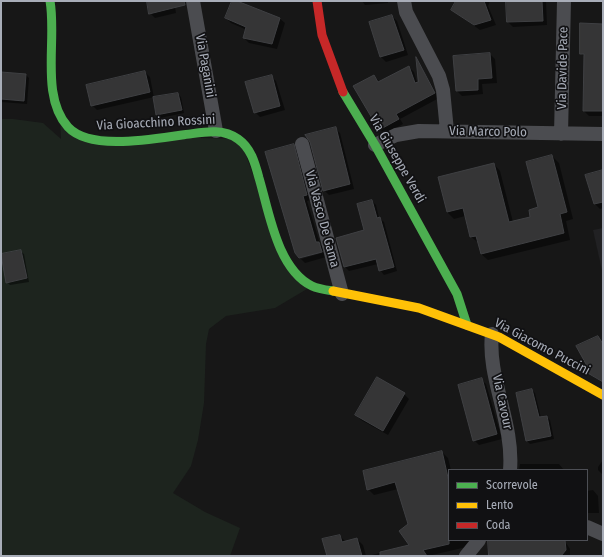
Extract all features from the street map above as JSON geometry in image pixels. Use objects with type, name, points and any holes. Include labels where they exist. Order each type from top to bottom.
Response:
[{"type":"street","name":"Via Gioacchino Rossini","points":[[50,1],[54,19],[52,82],[54,103],[60,116],[69,128],[80,135],[94,140],[119,140],[216,131],[228,133],[240,139],[247,146],[254,159],[279,245],[290,268],[312,286],[342,294],[419,308],[467,325]]},
{"type":"street","name":"Via Paganini","points":[[193,1],[216,131]]},
{"type":"street","name":"Via Giuseppe Verdi","points":[[317,1],[322,35],[343,92],[375,145],[458,294],[467,325]]},
{"type":"street","points":[[404,1],[406,12],[439,76],[443,90],[446,132]]},
{"type":"street","name":"Via Davide Pace","points":[[561,134],[564,1]]},
{"type":"street","name":"Via Marco Polo","points":[[375,145],[396,135],[419,131],[603,134]]},
{"type":"street","name":"Via Vasco De Gama","points":[[302,144],[342,294]]},
{"type":"street","points":[[458,294],[473,310]]},
{"type":"street","points":[[484,321],[496,335]]},
{"type":"street","name":"Via Giacomo Puccini","points":[[467,325],[496,335],[603,395]]},
{"type":"street","name":"Via Cavour","points":[[496,335],[492,356],[510,443],[510,469]]},
{"type":"street","points":[[588,527],[603,534]]},
{"type":"shaded area","points":[[60,116],[80,135],[240,139],[279,245],[312,286],[275,308],[226,316],[209,329],[206,344],[204,403],[198,440],[191,466],[173,493],[205,512],[240,528],[230,556],[1,556],[1,119],[43,123],[61,139]]},
{"type":"shaded area","points":[[603,228],[603,275],[593,230]]},
{"type":"building","points":[[147,1],[184,1],[185,5],[149,14]]},
{"type":"building","points":[[232,1],[237,1],[280,18],[272,44],[243,38],[246,27],[225,18]]},
{"type":"building","points":[[456,1],[484,1],[491,20],[474,25],[451,10]]},
{"type":"building","points":[[506,1],[542,1],[543,21],[507,22]]},
{"type":"building","points":[[392,15],[404,50],[380,57],[369,22]]},
{"type":"building","points":[[580,23],[603,24],[603,111],[583,111],[584,54],[580,54]]},
{"type":"building","points":[[490,53],[492,78],[478,79],[478,90],[456,91],[453,56]]},
{"type":"building","points":[[416,57],[435,93],[396,114],[399,119],[379,130],[353,86],[374,75],[378,82],[409,66],[415,83],[418,82]]},
{"type":"building","points":[[145,71],[150,92],[91,106],[86,85]]},
{"type":"building","points":[[1,72],[26,74],[24,101],[1,99]]},
{"type":"building","points":[[272,75],[280,106],[254,113],[245,82]]},
{"type":"building","points":[[178,93],[182,110],[156,115],[153,97]]},
{"type":"building","points":[[336,127],[350,184],[323,191],[310,142],[305,135]]},
{"type":"building","points":[[294,144],[307,195],[303,196],[316,242],[319,242],[322,252],[299,258],[295,253],[265,152]]},
{"type":"building","points":[[552,155],[567,212],[560,214],[564,233],[481,254],[476,236],[470,237],[463,208],[447,212],[438,177],[494,163],[509,222],[530,217],[529,210],[538,207],[526,162]]},
{"type":"building","points":[[603,170],[603,202],[594,204],[585,175]]},
{"type":"building","points":[[372,200],[377,218],[380,217],[394,267],[379,271],[376,259],[344,267],[336,238],[364,230],[357,204]]},
{"type":"building","points":[[21,250],[27,278],[6,283],[1,254]]},
{"type":"building","points":[[598,336],[603,344],[603,382],[586,372],[586,364],[576,346]]},
{"type":"building","points":[[377,377],[405,393],[383,431],[355,415]]},
{"type":"building","points":[[482,378],[497,434],[473,441],[458,385]]},
{"type":"building","points":[[532,389],[539,417],[547,416],[551,436],[526,441],[516,393]]},
{"type":"building","points":[[442,451],[448,478],[449,544],[423,550],[427,556],[380,556],[380,552],[409,545],[399,531],[408,524],[395,482],[367,490],[363,471]]},
{"type":"building","points":[[340,535],[342,542],[357,538],[362,556],[327,556],[322,539]]},
{"type":"building","points":[[488,541],[565,541],[566,550],[561,556],[489,556]]},
{"type":"traffic: fast","points":[[50,1],[52,16],[51,67],[54,100],[59,114],[68,127],[78,134],[91,139],[106,141],[139,141],[211,132],[225,133],[238,139],[249,151],[254,161],[276,238],[290,267],[300,278],[312,286],[319,289],[333,291]]},
{"type":"traffic: fast","points":[[343,92],[375,145],[457,294],[467,325]]},
{"type":"traffic: slow","points":[[333,291],[419,308],[499,337],[603,395]]},
{"type":"traffic: jam","points":[[317,1],[322,35],[343,92]]}]
